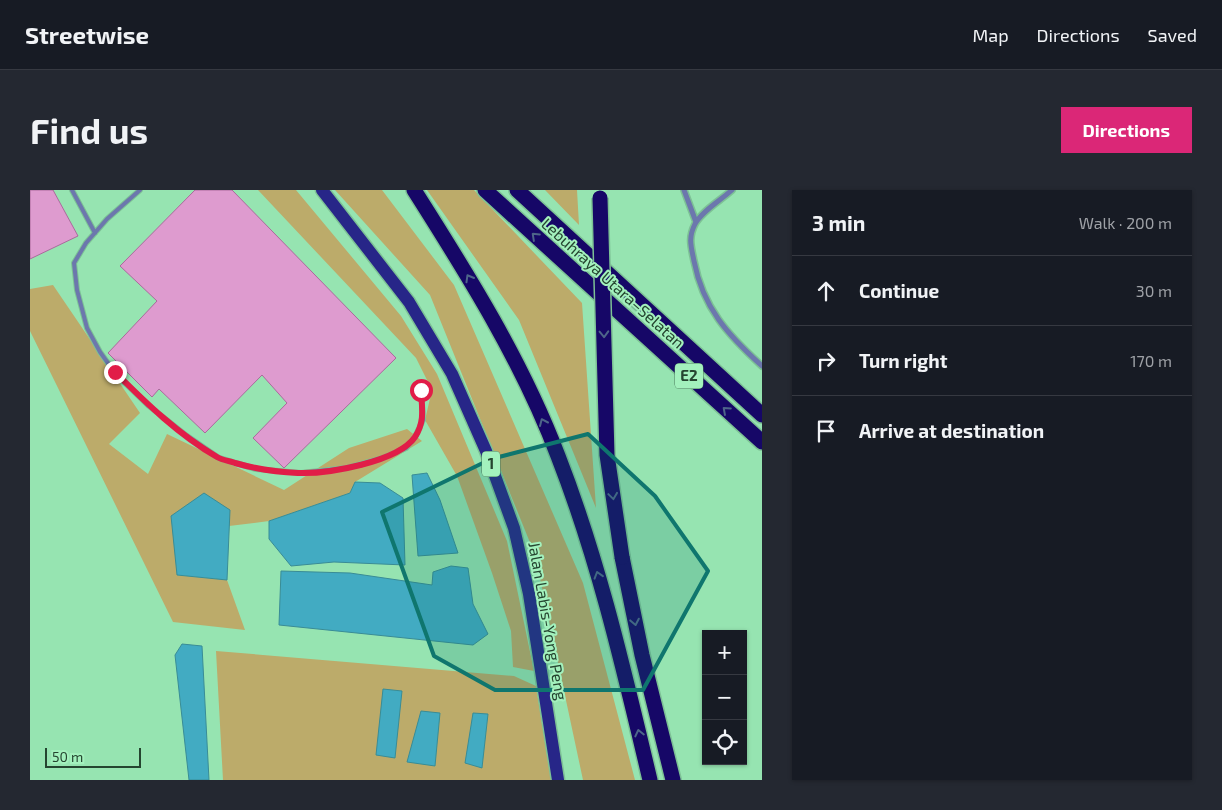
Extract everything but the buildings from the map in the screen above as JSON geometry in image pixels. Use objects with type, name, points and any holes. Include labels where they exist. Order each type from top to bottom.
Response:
[{"type":"highway","points":[[414,190],[459,262],[516,363],[558,456],[616,636],[650,780]]},
{"type":"highway","name":"Lebuhraya Utara–Selatan","points":[[485,190],[762,442]]},
{"type":"highway","name":"Lebuhraya Utara–Selatan","points":[[517,190],[762,415]]},
{"type":"highway","points":[[600,194],[607,455],[622,558],[642,655],[673,780]]},
{"type":"main road","name":"Jalan Labis-Yong Peng","points":[[322,190],[409,302],[452,374],[486,451],[514,528],[530,594],[558,780]]},
{"type":"street","points":[[684,190],[696,222]]},
{"type":"street","points":[[732,190],[696,222],[690,238],[696,271],[708,304],[728,332],[762,366]]},
{"type":"lane","points":[[72,190],[95,233]]},
{"type":"lane","points":[[140,190],[107,219],[86,243],[74,263],[77,290],[88,328],[100,352],[115,372],[149,406],[188,436],[219,458],[256,469],[300,473],[347,468],[383,458],[406,448],[415,437],[423,420],[421,390]]},
{"type":"highlighted area","points":[[588,434],[655,496],[708,571],[643,690],[495,690],[434,656],[382,512],[491,459]]},
{"type":"shaded area","points":[[258,190],[296,190],[401,316],[437,374],[507,541],[534,671],[513,667],[511,631],[492,573],[457,476],[425,420],[432,390],[416,358]]},
{"type":"shaded area","points":[[335,190],[382,190],[454,285],[583,583],[635,780],[583,780],[535,555],[430,295]]},
{"type":"shaded area","points":[[427,190],[474,190],[582,303],[596,508],[519,320]]},
{"type":"shaded area","points":[[545,190],[577,190],[579,225]]},
{"type":"shaded area","points":[[53,285],[140,413],[109,444],[148,474],[167,434],[284,490],[349,448],[407,429],[422,441],[355,482],[350,493],[269,521],[229,526],[229,510],[177,575],[227,580],[245,630],[173,622],[30,331],[30,289]]},
{"type":"shaded area","points":[[216,651],[514,676],[536,686],[551,780],[223,780]]},
{"type":"water","points":[[427,473],[440,500],[458,553],[418,556],[412,475]]},
{"type":"water","points":[[355,482],[380,483],[403,498],[405,565],[334,562],[291,566],[269,539],[269,521],[350,493]]},
{"type":"water","points":[[204,493],[230,510],[227,580],[177,575],[171,516]]},
{"type":"water","points":[[451,566],[468,568],[473,604],[488,634],[473,645],[279,625],[281,571],[350,573],[432,585],[433,572]]},
{"type":"water","points":[[182,644],[202,646],[209,780],[189,780],[175,655]]},
{"type":"water","points":[[383,689],[402,691],[395,758],[376,755]]},
{"type":"water","points":[[421,711],[440,713],[435,766],[407,762]]},
{"type":"water","points":[[473,713],[488,714],[482,768],[465,763]]},
{"type":"route","points":[[115,372],[149,406],[219,458],[256,469],[300,473],[347,468],[383,458],[406,448],[415,437],[423,420],[421,390]]}]
